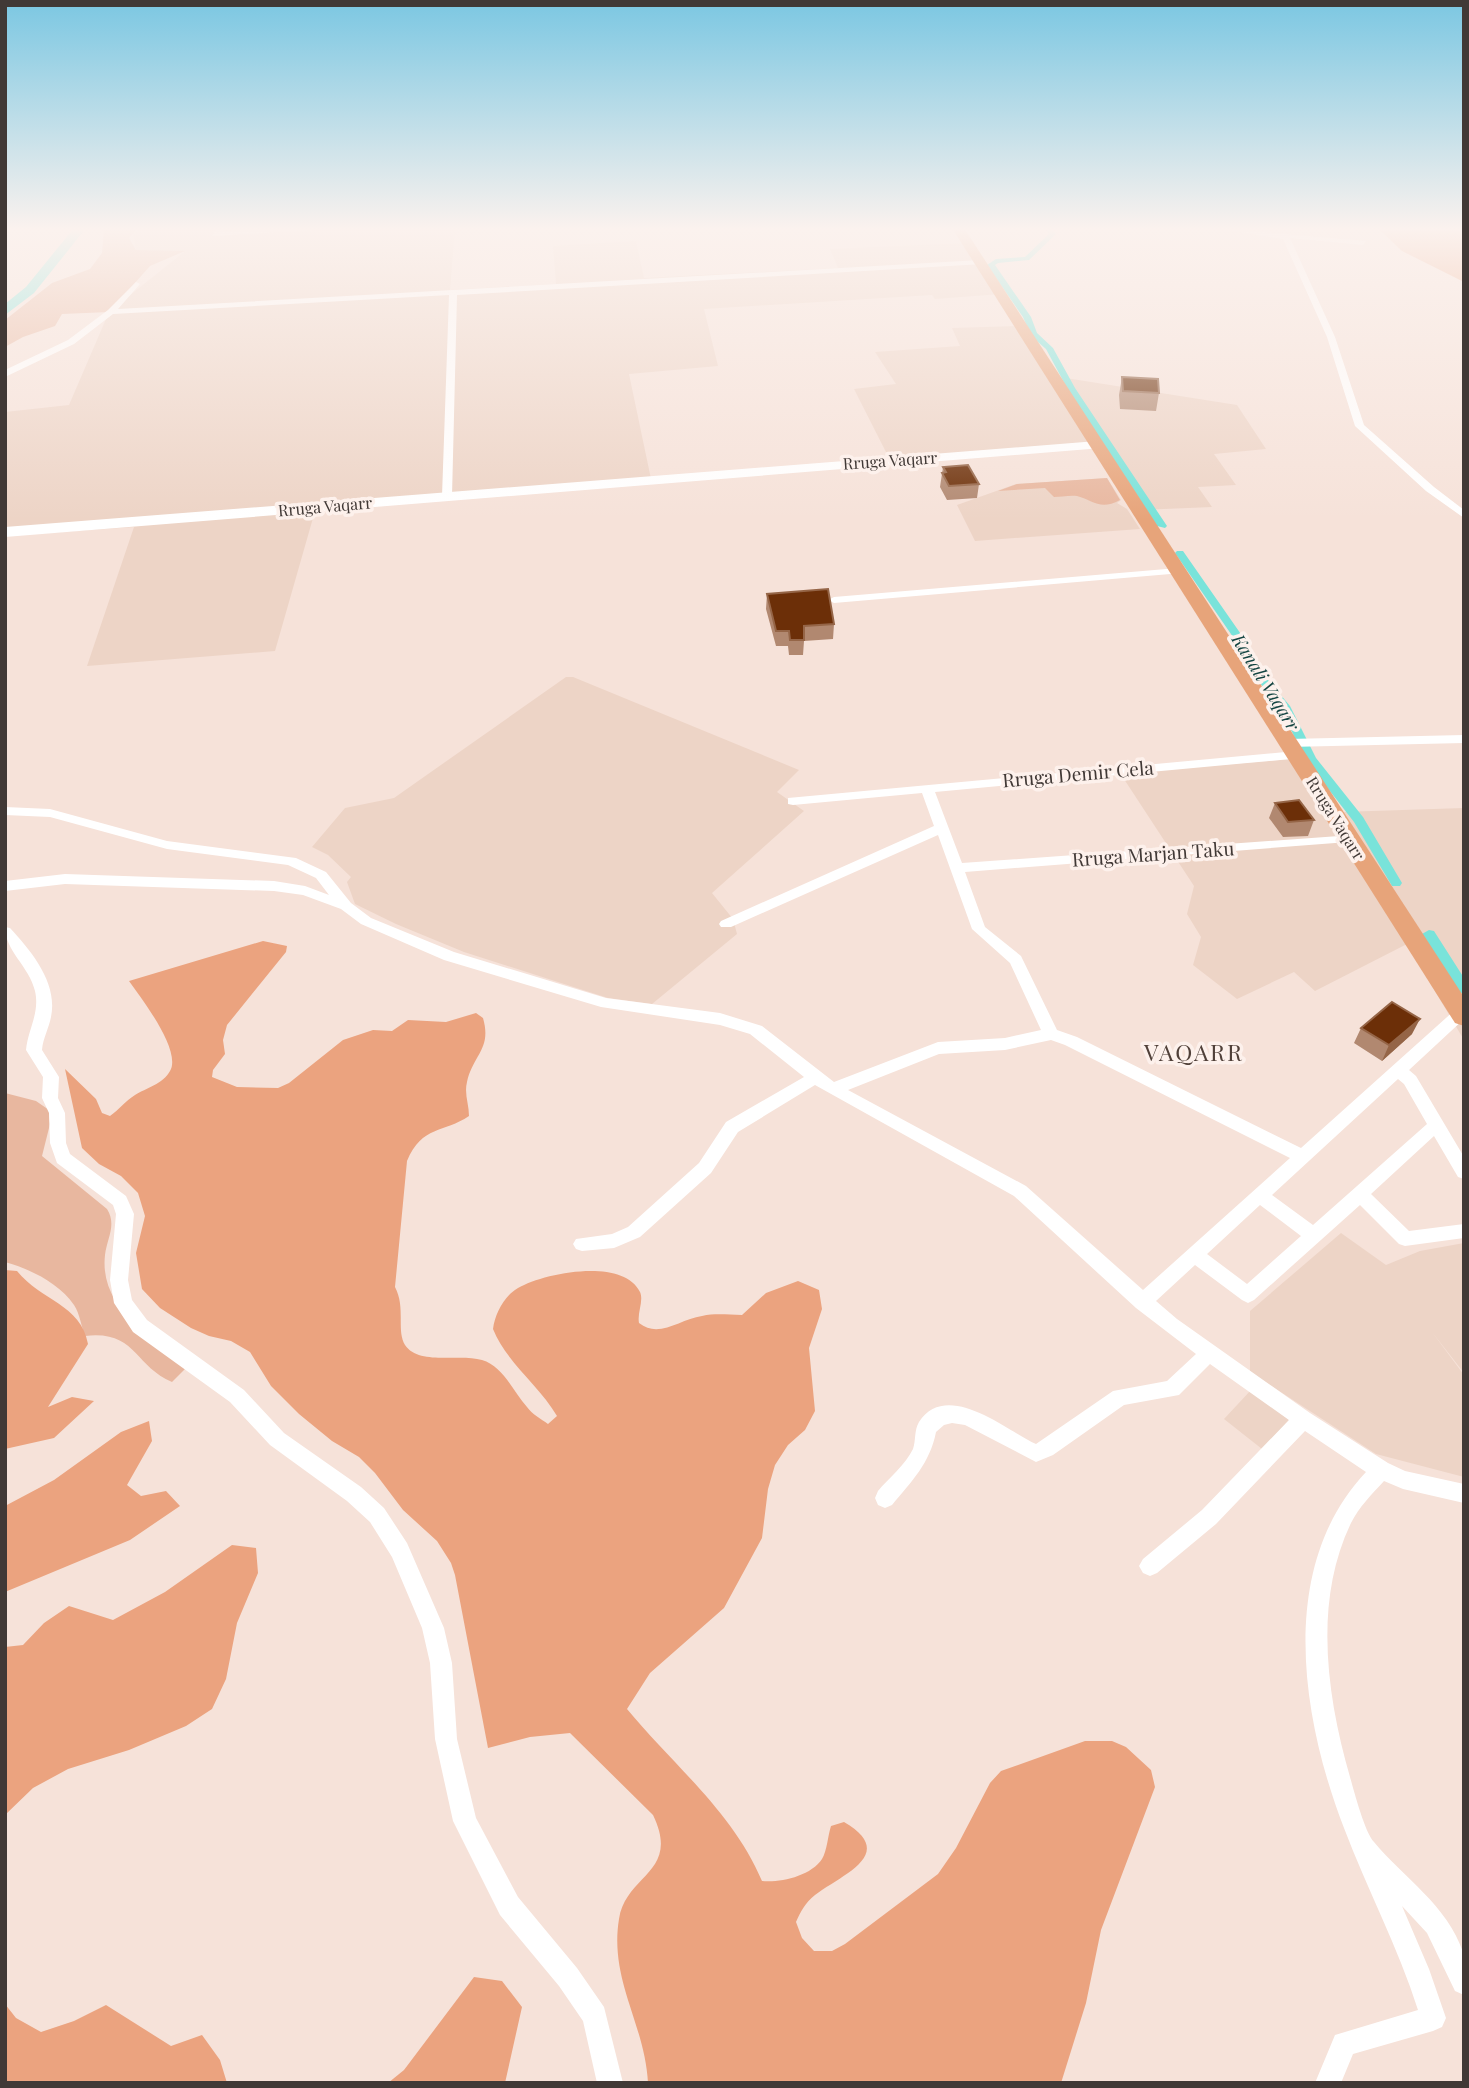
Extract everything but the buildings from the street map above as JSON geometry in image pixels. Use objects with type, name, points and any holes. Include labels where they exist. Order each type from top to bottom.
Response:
[{"type":"main road","points":[[1021,325],[1097,445]]},
{"type":"main road","name":"Rruga Vaqarr","points":[[5,532],[1097,445],[1297,746],[1348,838],[1462,1015]]},
{"type":"street","points":[[5,374],[71,342],[93,325]]},
{"type":"street","points":[[447,496],[452,325]]},
{"type":"street","points":[[1326,325],[1360,426],[1430,489],[1464,515]]},
{"type":"street","points":[[834,600],[1178,570]]},
{"type":"street","name":"Rruga Demir Cela","points":[[793,801],[1297,746],[1464,739]]},
{"type":"street","points":[[927,788],[979,929],[1016,960],[1051,1034]]},
{"type":"street","points":[[5,811],[50,813],[167,845],[291,861],[321,875],[346,906],[366,921],[426,947],[582,998],[631,1008],[740,1023],[770,1039],[814,1078],[1020,1191],[1142,1302],[1208,1354],[1381,1470],[1403,1480],[1464,1494]]},
{"type":"street","points":[[726,924],[942,828]]},
{"type":"street","name":"Rruga Marjan Taku","points":[[958,867],[1348,838]]},
{"type":"street","points":[[5,886],[65,879],[274,886],[305,891],[346,906]]},
{"type":"street","points":[[5,932],[29,959],[39,980],[44,1016],[34,1050],[51,1077],[50,1098],[57,1113],[58,1143],[63,1158],[120,1201],[125,1214],[119,1280],[123,1303],[140,1326],[237,1396],[277,1438],[354,1494],[377,1515],[400,1550],[433,1628],[441,1663],[446,1739],[465,1821],[509,1906],[568,1977],[595,2017],[610,2083]]},
{"type":"street","points":[[1142,1302],[1398,1069],[1462,1015]]},
{"type":"street","points":[[833,1089],[938,1048],[1004,1044],[1051,1034],[1071,1041],[1302,1156]]},
{"type":"street","points":[[1398,1069],[1410,1080],[1464,1172]]},
{"type":"street","points":[[582,1244],[614,1241],[634,1232],[705,1168],[732,1127],[814,1078]]},
{"type":"street","points":[[1194,1254],[1248,1295],[1436,1125]]},
{"type":"street","points":[[1360,1194],[1405,1239],[1464,1231]]},
{"type":"street","points":[[1259,1195],[1315,1236]]},
{"type":"street","points":[[885,1498],[918,1459],[923,1449],[927,1427],[945,1412],[956,1411],[971,1417],[1010,1442],[1036,1453],[1046,1450],[1120,1397],[1172,1389],[1208,1354]]},
{"type":"street","points":[[1150,1566],[1209,1517],[1303,1419]]},
{"type":"street","points":[[1328,2083],[1344,2044],[1433,2018],[1422,1980],[1365,1849],[1333,1752],[1323,1710],[1318,1661],[1319,1591],[1329,1552],[1343,1518],[1381,1470]]},
{"type":"street","points":[[1365,1849],[1436,1924],[1464,1982]]},
{"type":"shaded area","points":[[5,325],[55,325],[23,337],[5,347]]},
{"type":"shaded area","points":[[103,325],[708,325],[718,366],[629,374],[651,479],[315,511],[275,651],[87,666],[134,527],[5,536],[5,412],[69,405]]},
{"type":"shaded area","points":[[1021,326],[1053,376],[1237,405],[1266,449],[1214,454],[1236,485],[1198,487],[1212,507],[1140,510],[1097,445],[890,460],[854,389],[896,384],[875,352],[960,346],[952,328]]},
{"type":"shaded area","points":[[1107,478],[1121,500],[1117,503],[1127,509],[1140,529],[975,541],[957,505],[1016,484]]},
{"type":"shaded area","points":[[1107,478],[1120,500],[1107,505],[1077,496],[1054,497],[1045,488],[998,491],[1017,484]]},
{"type":"shaded area","points":[[566,677],[573,677],[799,770],[777,792],[804,811],[712,893],[733,919],[737,934],[652,1004],[608,998],[464,952],[396,924],[355,904],[347,882],[351,877],[328,855],[312,847],[345,808],[394,798]]},
{"type":"shaded area","points":[[1293,759],[1341,812],[1464,808],[1464,1040],[1407,944],[1315,991],[1294,972],[1237,999],[1193,965],[1201,937],[1187,914],[1194,886],[1120,773]]},
{"type":"shaded area","points":[[263,941],[287,946],[286,952],[227,1025],[223,1040],[225,1054],[213,1070],[212,1077],[237,1087],[278,1088],[289,1083],[343,1040],[373,1030],[392,1031],[408,1020],[446,1022],[476,1013],[483,1018],[483,1045],[466,1086],[469,1116],[427,1135],[413,1149],[407,1161],[395,1287],[400,1303],[402,1339],[411,1351],[430,1357],[473,1358],[489,1363],[502,1373],[529,1410],[548,1424],[557,1416],[514,1363],[493,1329],[501,1306],[508,1296],[530,1282],[582,1271],[617,1274],[631,1281],[640,1292],[639,1323],[654,1329],[670,1327],[707,1315],[742,1315],[766,1293],[798,1281],[819,1290],[822,1309],[809,1348],[815,1411],[805,1430],[788,1445],[775,1465],[768,1489],[762,1538],[724,1608],[650,1673],[627,1709],[719,1811],[750,1856],[762,1881],[795,1877],[811,1870],[824,1856],[831,1826],[844,1822],[860,1834],[866,1844],[866,1854],[860,1863],[812,1898],[796,1922],[802,1938],[814,1951],[832,1951],[845,1944],[938,1874],[956,1848],[990,1783],[1001,1771],[1085,1741],[1112,1741],[1126,1747],[1151,1770],[1155,1787],[1101,1930],[1086,2003],[1061,2083],[648,2083],[641,2041],[623,1982],[617,1941],[619,1919],[624,1904],[656,1862],[660,1849],[660,1834],[653,1815],[570,1733],[530,1737],[488,1748],[455,1575],[437,1541],[403,1510],[359,1457],[332,1441],[271,1386],[250,1352],[231,1341],[191,1328],[160,1308],[142,1289],[136,1253],[145,1216],[138,1193],[121,1176],[99,1164],[82,1148],[65,1069],[96,1099],[102,1113],[110,1116],[131,1097],[163,1079],[170,1071],[172,1062],[166,1038],[129,981]]},
{"type":"shaded area","points":[[5,1093],[36,1101],[49,1110],[50,1124],[42,1156],[107,1209],[111,1226],[105,1255],[105,1274],[110,1291],[131,1320],[188,1366],[172,1382],[159,1375],[115,1338],[85,1336],[76,1309],[68,1297],[34,1273],[5,1262]]},
{"type":"shaded area","points":[[1341,1233],[1386,1265],[1420,1251],[1464,1243],[1464,1373],[1432,1332],[1464,1375],[1464,1477],[1376,1454],[1250,1372],[1250,1311]]},
{"type":"shaded area","points":[[5,1270],[17,1271],[69,1311],[84,1331],[88,1344],[48,1407],[72,1397],[94,1401],[54,1438],[5,1449]]},
{"type":"shaded area","points":[[1251,1390],[1289,1420],[1262,1449],[1224,1419]]},
{"type":"shaded area","points":[[149,1421],[152,1441],[127,1485],[141,1496],[166,1491],[180,1506],[130,1540],[5,1592],[5,1506],[54,1480],[121,1432]]},
{"type":"shaded area","points":[[232,1545],[256,1548],[258,1573],[237,1623],[226,1679],[212,1709],[186,1726],[129,1750],[68,1769],[33,1788],[5,1815],[5,1647],[23,1645],[44,1623],[69,1606],[113,1620],[165,1592]]},
{"type":"shaded area","points":[[474,1977],[502,1981],[522,2007],[505,2083],[388,2083],[404,2070]]},
{"type":"shaded area","points":[[5,2004],[16,2018],[41,2032],[74,2021],[106,2005],[171,2046],[202,2035],[220,2060],[227,2083],[5,2083]]},
{"type":"waterway","points":[[1030,325],[1034,334],[1049,348],[1071,388],[1162,526]]},
{"type":"waterway","name":"Kanali Vaqarr","points":[[1180,553],[1247,650],[1259,676],[1285,706],[1311,759],[1359,820],[1396,883]]},
{"type":"waterway","name":"Kanali Vaqarr","points":[[1429,934],[1464,989]]},
{"type":"district","name":"VAQARR","points":[[1194,1051]]}]
